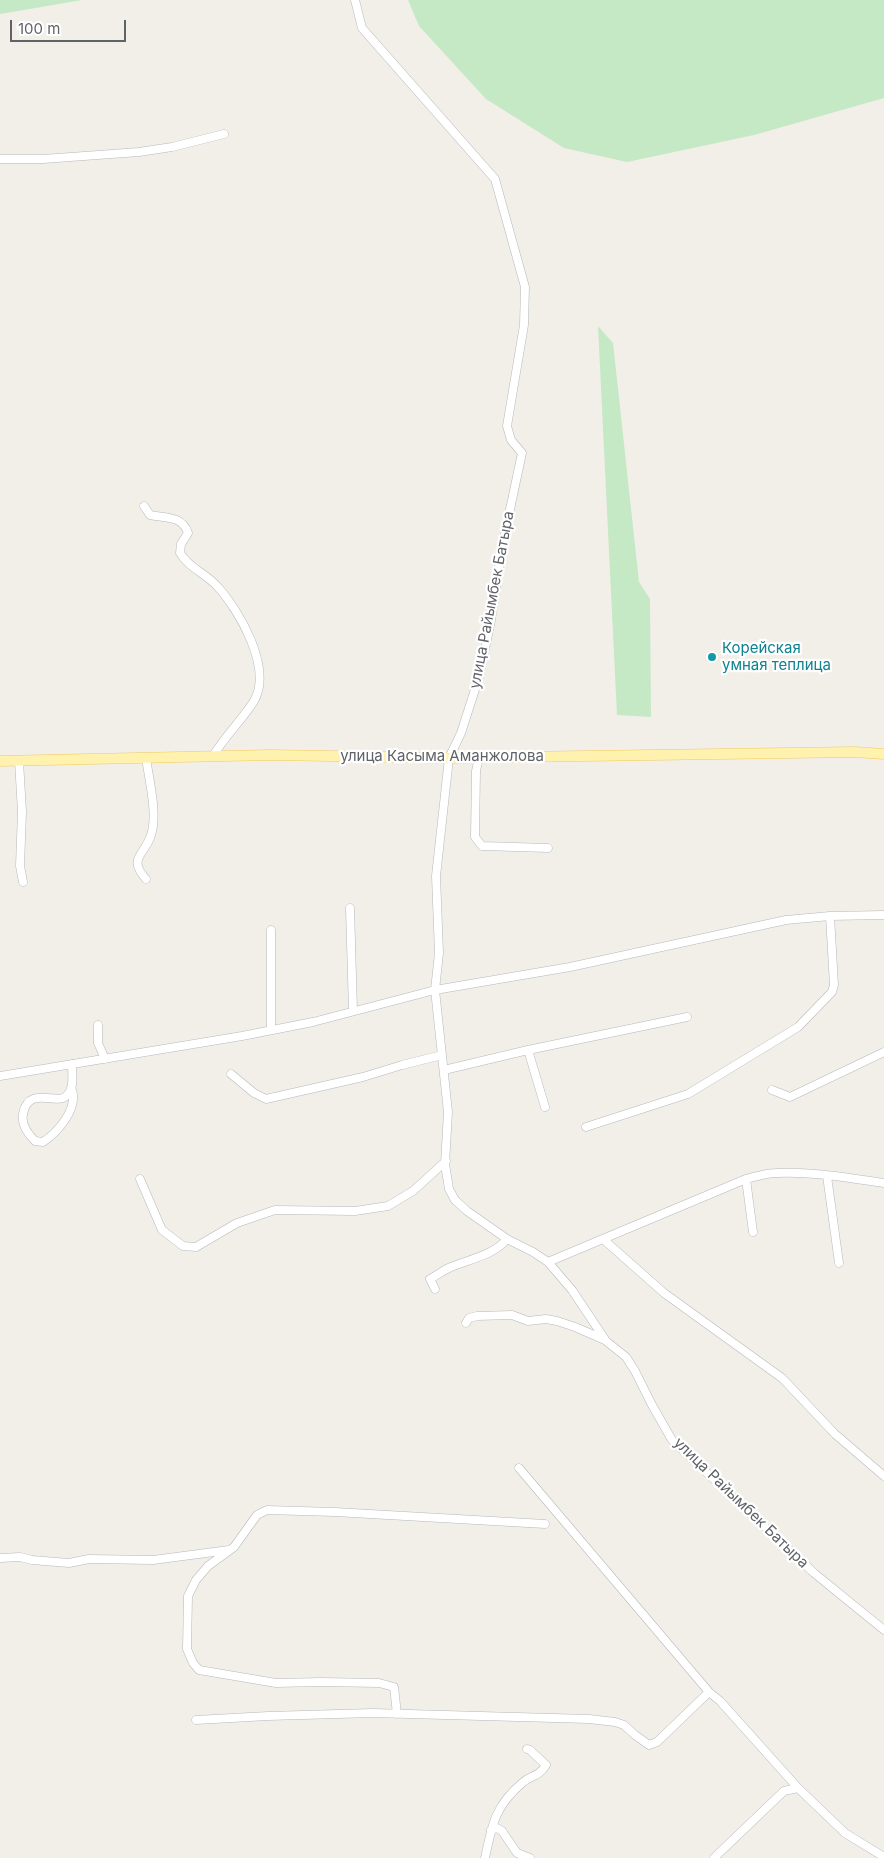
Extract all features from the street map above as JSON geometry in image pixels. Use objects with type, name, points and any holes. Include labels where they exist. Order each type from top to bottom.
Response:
[{"type":"main road","name":"улица Касыма Аманжолова","points":[[0,761],[271,755],[449,758],[855,752],[884,754]]},
{"type":"street","name":"улица Райымбек Батыра","points":[[355,0],[362,28],[494,179],[525,288],[524,325],[507,426],[511,440],[522,453],[502,546],[492,620],[479,677],[461,733],[449,758],[436,876],[439,953],[435,990],[448,1112],[446,1161],[449,1189],[455,1200],[466,1211],[548,1262],[572,1290],[606,1341],[626,1358],[672,1440],[814,1573],[884,1630]]},
{"type":"street","points":[[0,159],[43,159],[140,152],[172,147],[224,134]]},
{"type":"street","points":[[144,506],[150,515],[176,518],[187,528],[188,533],[181,544],[180,553],[192,567],[215,584],[221,591],[239,617],[254,648],[258,665],[259,687],[254,700],[213,756]]},
{"type":"street","points":[[479,757],[476,771],[474,837],[482,846],[548,848]]},
{"type":"street","points":[[146,758],[153,814],[151,835],[137,861],[139,870],[146,879]]},
{"type":"street","points":[[19,761],[22,812],[20,866],[23,882]]},
{"type":"street","points":[[350,908],[353,1011]]},
{"type":"street","points":[[0,1076],[242,1036],[313,1022],[435,990],[570,967],[786,920],[830,916],[884,915]]},
{"type":"street","points":[[586,1127],[688,1094],[798,1027],[832,992],[834,985],[830,916]]},
{"type":"street","points":[[271,930],[271,1029]]},
{"type":"street","points":[[444,1070],[528,1050],[687,1017]]},
{"type":"street","points":[[98,1025],[98,1043],[104,1059]]},
{"type":"street","points":[[528,1050],[545,1107]]},
{"type":"street","points":[[772,1090],[790,1097],[884,1052]]},
{"type":"street","points":[[231,1074],[254,1093],[266,1099],[363,1077],[442,1055]]},
{"type":"street","points":[[72,1064],[72,1090],[74,1095],[72,1105],[65,1120],[54,1135],[44,1142],[35,1142],[29,1135],[22,1118],[24,1107],[35,1098],[62,1099],[72,1090]]},
{"type":"street","points":[[140,1179],[162,1230],[183,1246],[196,1247],[237,1222],[275,1210],[355,1211],[388,1206],[413,1191],[446,1161]]},
{"type":"street","points":[[548,1262],[746,1179],[775,1173],[827,1176],[884,1183]]},
{"type":"street","points":[[827,1176],[839,1263]]},
{"type":"street","points":[[746,1179],[753,1232]]},
{"type":"street","points":[[435,1289],[430,1279],[449,1268],[487,1254],[502,1245],[508,1238]]},
{"type":"street","points":[[602,1239],[664,1293],[782,1378],[835,1434],[884,1476]]},
{"type":"street","points":[[466,1323],[469,1318],[477,1316],[512,1315],[528,1321],[546,1319],[575,1326],[606,1341]]},
{"type":"street","points":[[519,1468],[710,1692],[798,1788],[845,1833],[884,1858]]},
{"type":"street","points":[[397,1714],[394,1687],[379,1683],[276,1683],[199,1670],[193,1663],[187,1649],[188,1596],[196,1580],[208,1566],[234,1547],[257,1515],[267,1510],[545,1524]]},
{"type":"street","points":[[0,1558],[20,1557],[32,1560],[69,1563],[96,1558],[153,1560],[230,1550]]},
{"type":"street","points":[[196,1720],[373,1713],[580,1719],[615,1722],[624,1725],[635,1736],[649,1745],[658,1742],[710,1692]]},
{"type":"street","points":[[484,1858],[494,1819],[505,1800],[523,1782],[542,1772],[546,1766],[527,1749]]},
{"type":"street","points":[[714,1858],[784,1791],[798,1788]]},
{"type":"street","points":[[491,1830],[497,1828],[502,1831],[517,1854],[530,1858]]},
{"type":"green space","points":[[0,0],[82,0],[0,14]]},
{"type":"green space","points":[[408,0],[884,0],[884,98],[754,135],[627,162],[564,148],[486,99],[419,26]]},
{"type":"green space","points":[[598,326],[613,343],[639,582],[650,599],[651,717],[617,715]]},
{"type":"place","name":"Корейская умная теплица","points":[[712,657]]}]
